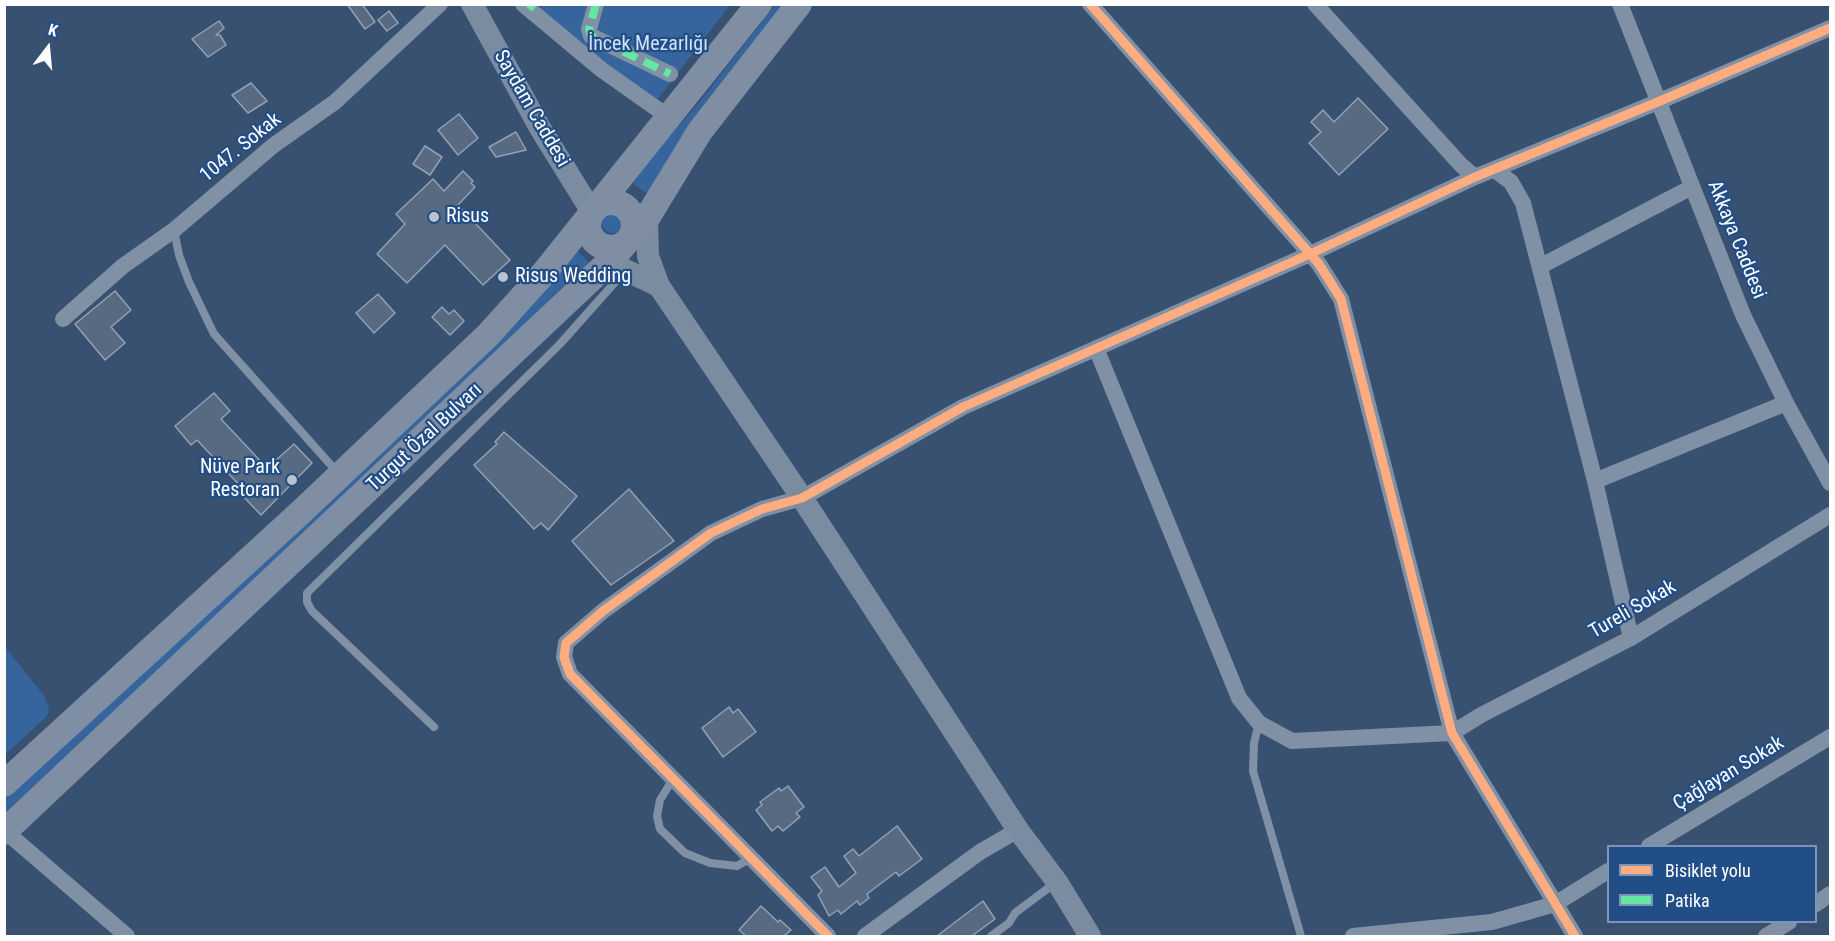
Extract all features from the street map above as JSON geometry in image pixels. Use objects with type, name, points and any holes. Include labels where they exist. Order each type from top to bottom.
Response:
[{"type":"main road","name":"Turgut Özal Bulvarı","points":[[4,784],[340,475],[496,327],[670,118],[759,4]]},
{"type":"main road","name":"Turgut Özal Bulvarı","points":[[5,832],[622,258],[700,131],[800,4]]},
{"type":"main road","points":[[604,203],[619,203],[631,213],[635,228],[622,258],[614,249],[599,245],[589,233],[589,219],[592,212],[604,203]]},
{"type":"street","name":"1047. Sokak","points":[[63,319],[123,266],[174,230],[274,145],[335,102],[440,4]]},
{"type":"street","name":"Saydam Caddesi","points":[[472,4],[540,128],[592,212]]},
{"type":"street","points":[[596,4],[589,29],[591,36],[670,75]]},
{"type":"street","points":[[1090,4],[1310,254],[1341,299],[1452,734],[1575,936]]},
{"type":"street","points":[[1315,4],[1461,165],[1475,177]]},
{"type":"street","name":"Akkaya Caddesi","points":[[1620,4],[1743,315],[1786,403],[1830,483]]},
{"type":"street","points":[[529,6],[602,70],[670,118]]},
{"type":"street","points":[[828,936],[570,674],[564,657],[566,643],[603,611],[711,533],[762,509],[802,498],[963,407],[1310,254],[1475,177],[1830,28]]},
{"type":"street","points":[[1495,170],[1511,182],[1523,203],[1595,481],[1630,638]]},
{"type":"street","points":[[1541,266],[1692,187]]},
{"type":"street","points":[[647,218],[648,256],[659,286],[802,498],[1018,830],[1057,882],[1090,936]]},
{"type":"street","points":[[622,258],[659,286]]},
{"type":"street","points":[[1096,348],[1239,698],[1259,723],[1292,741],[1452,734]]},
{"type":"street","points":[[1595,481],[1786,403]]},
{"type":"street","name":"Tureli Sokak","points":[[1452,734],[1481,715],[1630,638],[1830,515]]},
{"type":"street","name":"Çağlayan Sokak","points":[[1651,845],[1830,737]]},
{"type":"street","points":[[865,936],[980,852],[1018,830]]},
{"type":"street","points":[[5,832],[127,936]]},
{"type":"street","points":[[1353,936],[1492,922],[1555,904],[1607,872]]},
{"type":"street","points":[[1817,903],[1830,894]]},
{"type":"street","points":[[1766,936],[1786,923]]},
{"type":"lane","points":[[174,230],[179,255],[189,282],[214,334],[340,475]]},
{"type":"lane","points":[[434,727],[312,611],[307,602],[307,593],[560,344],[622,258]]},
{"type":"lane","points":[[1259,723],[1254,743],[1253,771],[1301,936]]},
{"type":"lane","points":[[674,779],[660,800],[657,816],[660,829],[685,853],[710,863],[737,866],[751,858]]},
{"type":"lane","points":[[992,936],[1009,923],[1015,913],[1057,882]]},
{"type":"green space","name":"İncek Mezarlığı","points":[[544,4],[730,5],[657,100],[588,51],[539,9]]},
{"type":"green space","points":[[775,5],[787,5],[647,194],[629,180],[694,109]]},
{"type":"green space","points":[[613,209],[621,213],[625,221],[621,229],[613,233],[605,229],[601,221],[605,213]]},
{"type":"green space","points":[[573,247],[591,264],[558,291],[481,370],[5,813],[5,799],[478,361],[540,297]]},
{"type":"green space","points":[[5,647],[45,697],[49,711],[46,717],[5,755]]},
{"type":"building","points":[[347,4],[362,4],[375,22],[365,29]]},
{"type":"building","points":[[389,11],[398,23],[387,31],[378,20]]},
{"type":"building","points":[[219,21],[224,28],[216,35],[220,35],[226,45],[208,57],[192,39]]},
{"type":"building","points":[[251,83],[267,101],[248,113],[232,95]]},
{"type":"building","points":[[1358,98],[1388,129],[1339,175],[1309,143],[1321,132],[1311,122],[1323,110],[1334,122]]},
{"type":"building","points":[[459,114],[478,138],[458,155],[438,130]]},
{"type":"building","points":[[516,132],[526,150],[496,157],[489,147]]},
{"type":"building","points":[[425,146],[442,157],[430,175],[413,164]]},
{"type":"building","points":[[463,171],[473,181],[471,183],[475,187],[458,205],[510,260],[483,285],[445,245],[407,283],[377,254],[405,224],[396,214],[433,179],[444,191]]},
{"type":"building","points":[[115,291],[131,310],[111,327],[125,343],[105,360],[75,324]]},
{"type":"building","points":[[378,294],[395,313],[374,333],[356,313]]},
{"type":"building","points":[[442,307],[449,314],[454,310],[464,321],[450,335],[432,317]]},
{"type":"building","points":[[214,393],[230,411],[221,419],[267,468],[294,444],[312,463],[261,515],[240,493],[244,490],[197,440],[191,445],[175,426]]},
{"type":"building","points":[[504,432],[577,496],[548,530],[541,523],[534,529],[474,465],[497,444],[495,442]]},
{"type":"building","points":[[629,489],[674,541],[611,585],[572,541]]},
{"type":"building","points":[[729,707],[733,713],[738,709],[756,732],[723,757],[702,728]]},
{"type":"building","points":[[788,786],[804,807],[796,813],[800,817],[783,831],[778,826],[772,831],[756,810],[762,805],[760,802],[779,788],[781,791]]},
{"type":"building","points":[[897,826],[922,859],[899,876],[896,872],[867,894],[869,898],[860,905],[857,901],[841,914],[838,910],[829,916],[818,895],[822,891],[811,877],[825,867],[839,887],[856,873],[844,856],[853,849],[859,856]]},
{"type":"building","points":[[983,901],[995,919],[972,936],[937,936]]},
{"type":"building","points":[[761,906],[778,922],[780,920],[791,930],[784,936],[746,936],[739,930]]},
{"type":"marked path","points":[[529,9],[533,4]]},
{"type":"marked path","points":[[596,4],[589,29],[591,36],[670,74]]},
{"type":"cycle path","points":[[1090,4],[1319,264],[1341,299],[1452,733],[1575,936]]},
{"type":"cycle path","points":[[828,936],[570,674],[564,657],[566,643],[603,611],[711,533],[762,509],[802,498],[963,407],[1310,254],[1475,177],[1830,28]]},
{"type":"place","name":"Risus","points":[[434,217]]},
{"type":"place","name":"Risus Wedding","points":[[503,277]]},
{"type":"place","name":"Nüve Park Restoran","points":[[292,480]]}]
